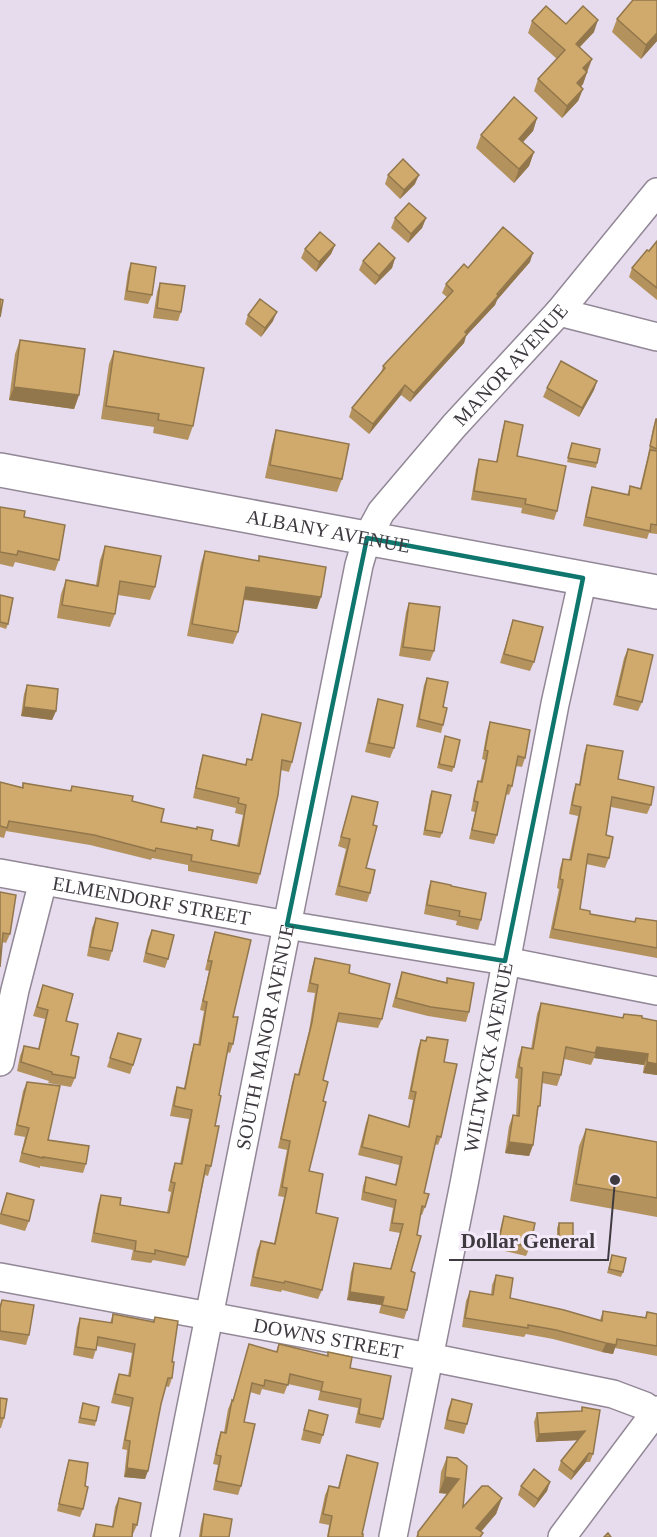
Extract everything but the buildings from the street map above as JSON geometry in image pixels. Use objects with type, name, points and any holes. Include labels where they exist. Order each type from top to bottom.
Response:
[{"type":"main road","name":"ALBANY AVENUE","points":[[0,470],[657,592]]},
{"type":"street","name":"MANOR AVENUE","points":[[367,538],[381,512],[454,426],[559,312],[657,192]]},
{"type":"street","points":[[559,312],[657,336]]},
{"type":"street","name":"SOUTH MANOR AVENUE","points":[[165,1537],[359,565],[367,538]]},
{"type":"street","name":"WILTWYCK AVENUE","points":[[393,1537],[464,1184],[555,704],[583,578]]},
{"type":"street","name":"ELMENDORF STREET","points":[[0,873],[287,925],[505,961],[657,991]]},
{"type":"street","points":[[0,1062],[15,990],[43,881]]},
{"type":"street","name":"DOWNS STREET","points":[[0,1277],[614,1394],[656,1411]]},
{"type":"street","points":[[562,1537],[656,1411]]},
{"type":"highlighted area","points":[[367,538],[583,578],[505,961],[287,925]]},
{"type":"place","name":"Dollar General","points":[[615,1180]]}]
